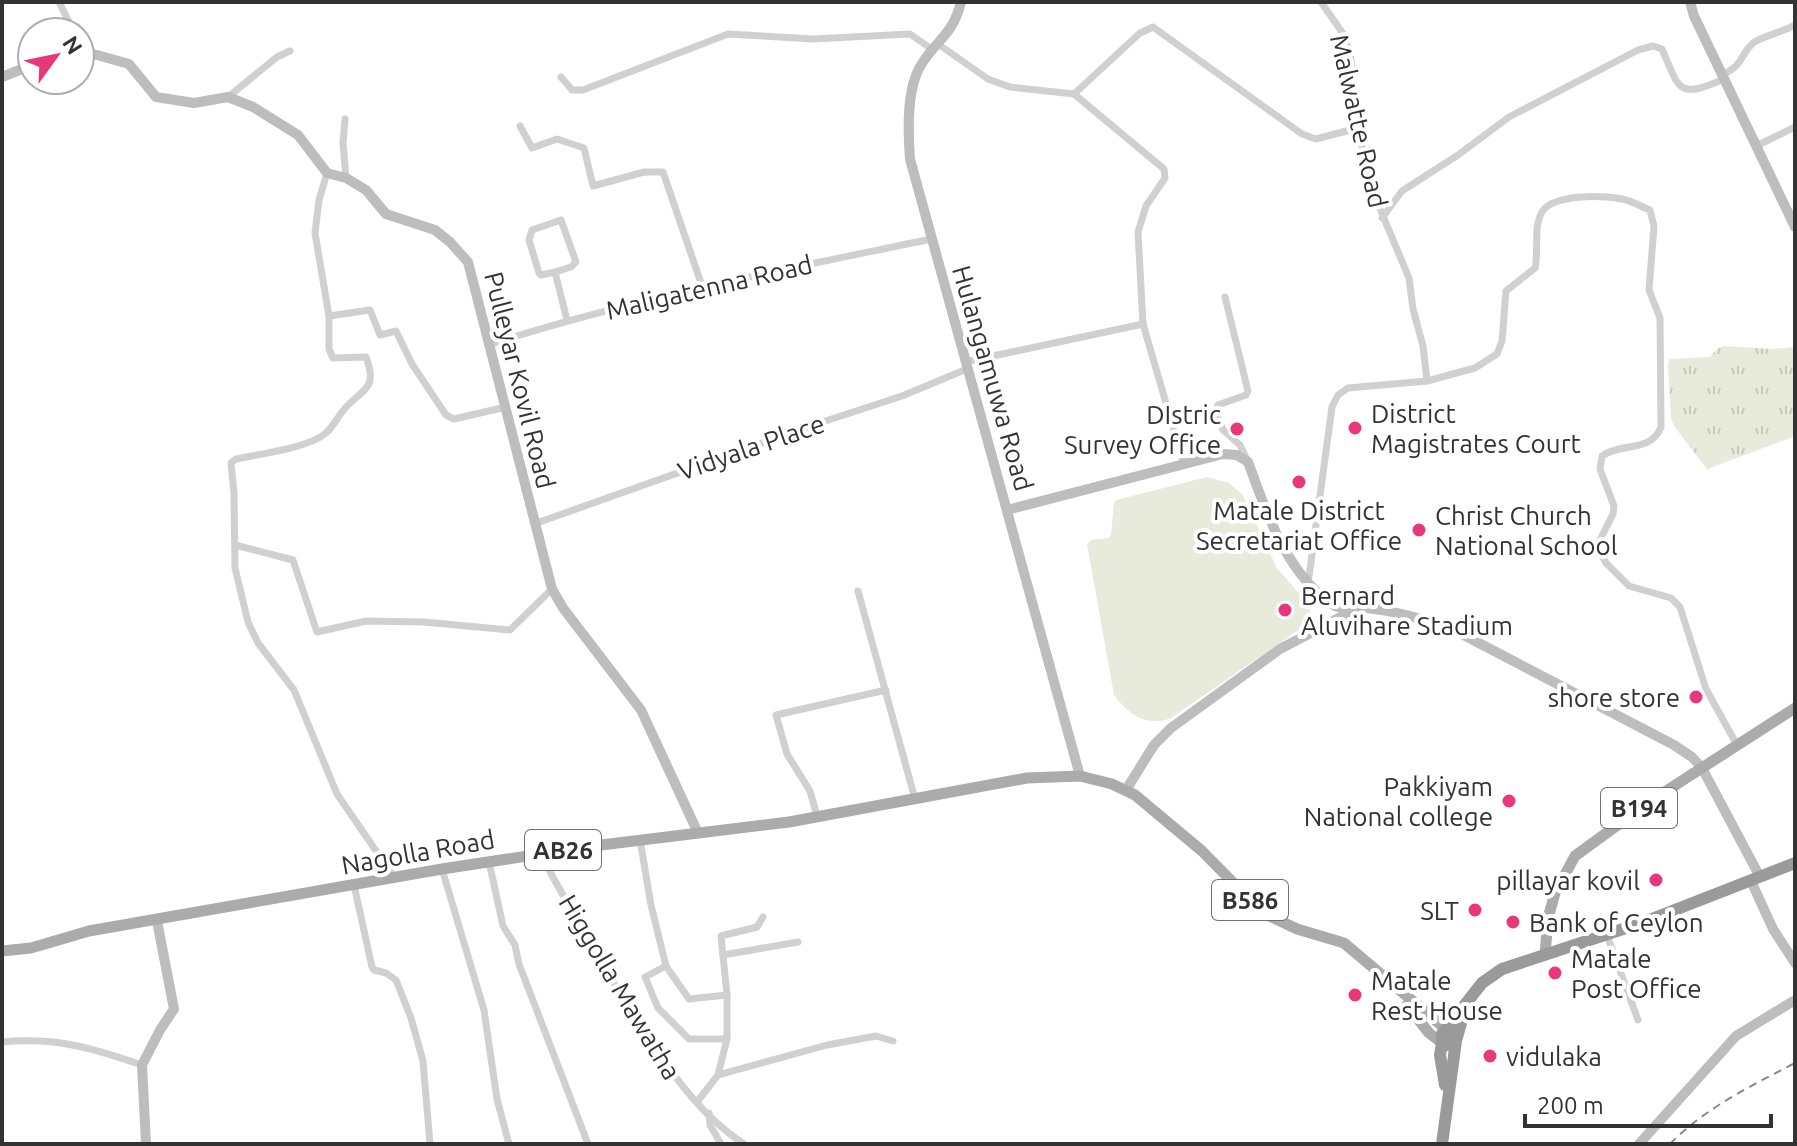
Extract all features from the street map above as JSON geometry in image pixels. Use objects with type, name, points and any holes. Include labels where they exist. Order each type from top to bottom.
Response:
[{"type":"highway","points":[[1448,1095],[1440,1055],[1448,1025],[1494,973],[1607,935],[1795,863]]},
{"type":"highway","points":[[1442,1144],[1456,1041],[1466,1005]]},
{"type":"highway","points":[[1444,1037],[1454,1034],[1456,1041]]},
{"type":"main road","name":"B194","points":[[1545,955],[1548,918],[1558,883],[1575,856],[1624,819],[1795,708]]},
{"type":"main road","name":"Nagolla Road","points":[[2,951],[31,948],[89,931],[394,877],[817,816],[1027,778],[1080,776],[1126,790]]},
{"type":"main road","name":"B586","points":[[1126,790],[1171,823],[1263,913],[1289,926],[1344,943],[1390,982],[1444,1037]]},
{"type":"street","name":"Hulangamuwa Road","points":[[961,2],[957,21],[920,66],[915,77],[908,123],[910,159],[1080,776]]},
{"type":"street","name":"Malwatte Road","points":[[1321,2],[1344,35],[1351,60],[1358,128],[1370,185],[1409,278],[1427,381]]},
{"type":"street","points":[[1690,2],[1793,220]]},
{"type":"street","points":[[1382,218],[1402,191],[1509,117],[1638,50],[1653,46],[1662,49],[1676,82],[1684,90],[1696,91],[1737,68],[1754,42],[1795,25]]},
{"type":"street","points":[[1074,94],[1140,33],[1153,27],[1302,134],[1316,139],[1358,128]]},
{"type":"street","points":[[561,77],[572,90],[583,90],[728,34],[813,39],[910,34],[988,79],[1010,87],[1074,94],[1157,160],[1164,169],[1165,178],[1146,206],[1138,232],[1143,324],[1184,465]]},
{"type":"street","points":[[96,55],[129,64],[156,97],[194,103],[228,97],[277,57],[290,51]]},
{"type":"street","points":[[228,97],[253,107],[298,135],[327,173],[319,200],[315,233],[329,316],[329,349],[333,358],[366,357],[369,365],[368,390],[349,404],[327,433],[315,441],[236,459],[231,463],[235,568],[248,622],[258,643],[294,690],[337,794],[394,877]]},
{"type":"street","points":[[345,119],[343,143],[346,178]]},
{"type":"street","points":[[520,126],[532,148],[557,139],[584,148],[593,186],[644,172],[663,172],[702,286]]},
{"type":"street","points":[[1756,146],[1795,127]]},
{"type":"street","name":"Pulleyar Kovil Road","points":[[327,173],[346,178],[366,190],[386,214],[435,230],[468,262],[552,589],[641,710],[698,833]]},
{"type":"street","points":[[1308,584],[1332,407],[1338,395],[1357,386],[1427,381],[1475,368],[1497,354],[1502,341],[1506,291],[1535,268],[1541,213],[1547,206],[1572,198],[1626,200],[1650,210],[1654,226],[1649,290],[1660,318],[1661,427],[1658,436],[1651,441],[1609,451],[1602,456],[1600,469],[1614,506],[1600,540],[1600,552],[1606,563],[1629,586],[1671,598],[1680,607],[1706,689],[1737,745]]},
{"type":"street","points":[[561,220],[576,262],[555,272],[541,275],[537,270],[529,234],[532,230],[561,220]]},
{"type":"street","name":"Maligatenna Road","points":[[491,344],[567,320],[702,286],[931,239]]},
{"type":"street","points":[[555,272],[567,320]]},
{"type":"street","points":[[1225,297],[1248,391],[1246,395],[1218,405],[1216,411],[1223,430],[1240,445],[1276,536],[1308,584],[1331,605],[1422,618],[1456,631],[1665,739],[1692,757],[1702,768],[1756,879],[1773,929],[1795,963]]},
{"type":"street","points":[[329,316],[370,310],[380,335],[396,331],[412,364],[446,415],[454,419],[507,407]]},
{"type":"street","name":"Vidyala Place","points":[[534,524],[902,396],[966,365],[1143,324]]},
{"type":"street","points":[[1007,510],[1223,454],[1237,455],[1248,462]]},
{"type":"street","points":[[235,545],[293,560],[317,632],[366,621],[424,622],[510,630],[552,589]]},
{"type":"street","points":[[858,591],[915,799]]},
{"type":"street","points":[[1126,790],[1154,745],[1171,728],[1280,649],[1358,608]]},
{"type":"street","points":[[817,816],[810,791],[787,754],[776,715],[886,690]]},
{"type":"street","points":[[640,840],[666,966],[689,999],[727,995]]},
{"type":"street","name":"Higgolla Mawatha","points":[[540,854],[609,975],[683,1089],[744,1144]]},
{"type":"street","points":[[489,862],[503,926],[515,945],[519,964],[588,1144]]},
{"type":"street","points":[[442,869],[484,1010],[497,1099],[509,1144]]},
{"type":"street","points":[[354,885],[372,967],[396,980],[411,1018],[423,1061],[430,1144]]},
{"type":"street","points":[[697,1102],[718,1075],[727,1039],[727,995],[721,936],[757,927],[763,917]]},
{"type":"street","points":[[146,1144],[142,1065],[174,1009],[157,921]]},
{"type":"street","points":[[1607,935],[1638,1020]]},
{"type":"street","points":[[723,955],[798,942]]},
{"type":"street","points":[[666,966],[645,977],[658,1008],[689,1039],[727,1039]]},
{"type":"street","points":[[1639,1144],[1736,1036],[1795,1000]]},
{"type":"street","points":[[718,1075],[827,1045],[876,1036],[893,1041]]},
{"type":"street","points":[[2,1042],[27,1039],[83,1045],[142,1065]]},
{"type":"street","points":[[709,1113],[710,1125],[721,1144]]},
{"type":"green space","points":[[1724,346],[1795,347],[1795,436],[1707,469],[1671,418],[1668,364],[1670,359],[1710,357]]},
{"type":"green space","points":[[1207,477],[1229,483],[1242,494],[1277,568],[1307,603],[1312,617],[1310,622],[1171,718],[1146,720],[1125,708],[1114,695],[1087,544],[1111,535],[1116,500]]},
{"type":"railway","points":[[1670,1144],[1713,1109],[1795,1063]]},
{"type":"place","name":"District Magistrates Court","points":[[1355,428]]},
{"type":"place","name":"DIstric Survey Office","points":[[1237,429]]},
{"type":"place","name":"Matale District Secretariat Office","points":[[1299,482]]},
{"type":"place","name":"Christ Church National School","points":[[1419,530]]},
{"type":"place","name":"Bernard Aluvihare Stadium","points":[[1285,610]]},
{"type":"place","name":"shore store","points":[[1696,697]]},
{"type":"place","name":"Pakkiyam National college","points":[[1509,801]]},
{"type":"place","name":"pillayar kovil","points":[[1656,880]]},
{"type":"place","name":"SLT","points":[[1475,910]]},
{"type":"place","name":"Bank of Ceylon","points":[[1513,922]]},
{"type":"place","name":"Matale Post Office","points":[[1555,973]]},
{"type":"place","name":"Matale Rest House","points":[[1355,995]]},
{"type":"place","name":"vidulaka","points":[[1490,1056]]}]
